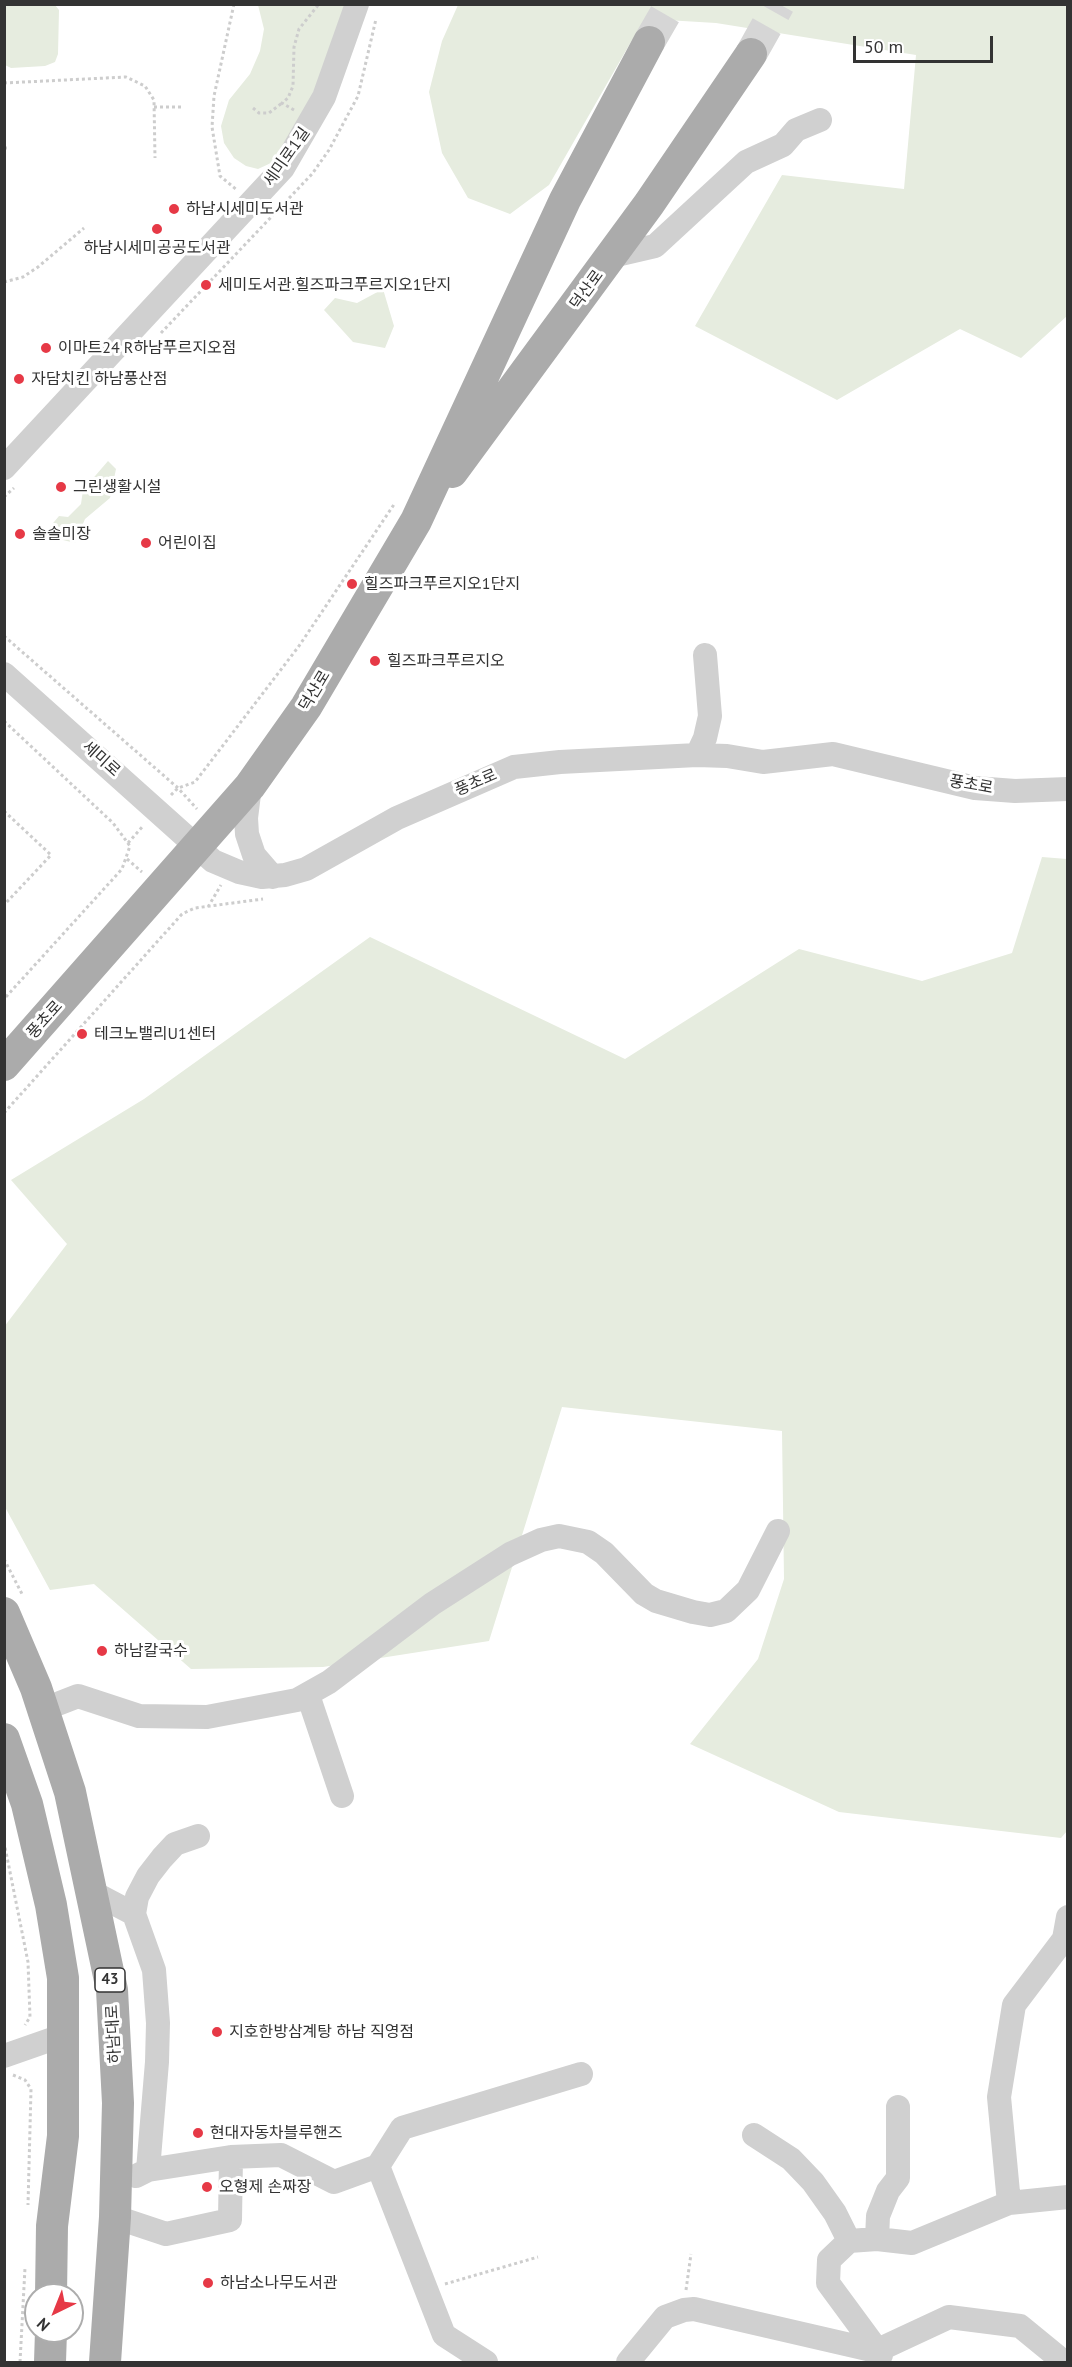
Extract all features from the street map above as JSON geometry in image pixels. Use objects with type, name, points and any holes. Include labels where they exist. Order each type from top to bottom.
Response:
[{"type":"main road","name":"덕산로","points":[[195,846],[250,786],[306,707],[565,200],[649,42]]},
{"type":"main road","name":"덕산로","points":[[407,509],[612,256],[751,54]]},
{"type":"main road","name":"풍초로","points":[[4,1065],[195,846]]},
{"type":"main road","name":"하남대로","points":[[4,1613],[57,1704],[70,1792],[94,1893],[112,1990],[117,2132],[105,2362]]},
{"type":"main road","points":[[4,1739],[27,1804],[51,1905],[63,1978],[63,2136],[52,2226],[51,2283]]},
{"type":"main road","points":[[50,2362],[51,2343]]},
{"type":"street","name":"세미로1길","points":[[4,468],[283,168],[324,97],[357,4]]},
{"type":"street","points":[[612,256],[656,246],[746,162],[783,146],[796,130],[820,120]]},
{"type":"street","points":[[697,755],[705,738],[710,716],[705,655]]},
{"type":"street","name":"세미로","points":[[4,674],[195,846]]},
{"type":"street","name":"풍초로","points":[[195,846],[226,867],[273,877],[306,869],[397,818],[514,768],[560,762],[697,755],[727,756],[764,762],[832,754],[975,788],[1014,791],[1068,789]]},
{"type":"street","points":[[250,786],[246,819],[247,834],[254,855],[273,877]]},
{"type":"street","points":[[57,1704],[78,1696],[139,1716],[207,1717],[266,1708],[308,1695],[365,1657],[432,1604],[510,1554],[541,1540],[558,1536],[588,1542],[656,1601],[674,1608],[710,1615],[726,1611],[748,1590],[778,1531]]},
{"type":"street","points":[[308,1695],[342,1796]]},
{"type":"street","points":[[148,2170],[153,2131],[158,2033],[156,1991],[154,1970],[134,1914],[137,1897],[148,1876],[162,1858],[175,1844],[198,1836]]},
{"type":"street","points":[[94,1893],[134,1914]]},
{"type":"street","points":[[1009,2203],[999,2097],[1014,2005],[1064,1939],[1068,1917]]},
{"type":"street","points":[[12,2061],[64,2035]]},
{"type":"street","points":[[231,2157],[230,2220],[166,2235],[115,2202],[148,2170],[231,2157],[281,2155],[334,2182],[378,2166],[402,2128],[581,2074]]},
{"type":"street","points":[[877,2239],[878,2216],[888,2191],[898,2178],[898,2107]]},
{"type":"street","points":[[117,2132],[153,2131]]},
{"type":"street","points":[[754,2135],[791,2159],[813,2182],[835,2213],[849,2241]]},
{"type":"street","points":[[378,2166],[444,2335],[486,2362]]},
{"type":"street","points":[[883,2357],[828,2283],[829,2260],[849,2241],[877,2239],[912,2243],[1009,2203],[1068,2197]]},
{"type":"street","points":[[628,2362],[665,2317],[694,2309],[883,2357],[949,2317],[1020,2326],[1064,2362]]},
{"type":"path","points":[[234,4],[214,96],[213,127],[220,176],[254,201]]},
{"type":"path","points":[[253,108],[259,113],[269,113],[288,98],[293,86],[294,47],[299,29],[319,4]]},
{"type":"path","points":[[4,82],[126,77],[145,86],[154,100],[155,158]]},
{"type":"path","points":[[282,103],[299,113]]},
{"type":"path","points":[[154,107],[182,107]]},
{"type":"path","points":[[4,148],[10,148]]},
{"type":"path","points":[[4,282],[23,277],[38,267],[84,228]]},
{"type":"path","points":[[4,636],[178,788],[195,782],[407,509]]},
{"type":"path","points":[[4,721],[113,823],[130,846],[122,869],[4,999]]},
{"type":"path","points":[[4,811],[51,855],[4,905]]},
{"type":"path","points":[[4,1113],[176,920],[188,910],[206,908]]},
{"type":"path","points":[[4,1842],[28,1962],[30,2017],[23,2029],[12,2061]]},
{"type":"path","points":[[684,2310],[691,2254]]},
{"type":"path","points":[[426,2289],[538,2257]]},
{"type":"shaded area","points":[[5,4],[55,5],[59,10],[58,54],[55,62],[45,66],[11,68],[5,65]]},
{"type":"shaded area","points":[[258,5],[350,5],[351,10],[292,139],[271,163],[258,169],[246,166],[234,158],[224,143],[221,126],[229,100],[250,74],[260,51],[264,29]]},
{"type":"shaded area","points":[[458,5],[1067,5],[1067,316],[1021,358],[960,329],[837,400],[695,326],[782,175],[904,189],[916,55],[716,23],[666,20],[632,40],[549,185],[510,214],[468,198],[442,153],[429,92],[442,41]]},
{"type":"shaded area","points":[[383,289],[394,326],[385,348],[353,342],[324,310],[335,298],[357,303]]},
{"type":"shaded area","points":[[108,461],[116,469],[110,498],[85,519],[75,543],[43,535],[59,516],[68,517],[81,504],[83,490]]},
{"type":"shaded area","points":[[1042,857],[1067,859],[1067,1831],[1061,1838],[839,1812],[690,1744],[758,1659],[784,1579],[782,1431],[562,1407],[489,1641],[323,1667],[191,1669],[94,1584],[50,1590],[5,1507],[4,1327],[67,1244],[11,1180],[144,1099],[370,937],[625,1059],[799,949],[922,981],[1012,953]]},
{"type":"tunnel","points":[[649,42],[671,4]]},
{"type":"tunnel","points":[[751,54],[779,4]]},
{"type":"place","name":"하남시세미도서관","points":[[174,209]]},
{"type":"place","name":"하남시세미공공도서관","points":[[157,229]]},
{"type":"place","name":"세미도서관.힐즈파크푸르지오1단지","points":[[206,285]]},
{"type":"place","name":"이마트24 R하남푸르지오점","points":[[46,348]]},
{"type":"place","name":"자담치킨 하남풍산점","points":[[19,379]]},
{"type":"place","name":"그린생활시설","points":[[61,487]]},
{"type":"place","name":"솔솔미장","points":[[20,534]]},
{"type":"place","name":"어린이집","points":[[146,543]]},
{"type":"place","name":"힐즈파크푸르지오1단지","points":[[352,584]]},
{"type":"place","name":"힐즈파크푸르지오","points":[[375,661]]},
{"type":"place","name":"테크노밸리U1센터","points":[[82,1034]]},
{"type":"place","name":"하남칼국수","points":[[102,1651]]},
{"type":"place","name":"지호한방삼계탕 하남 직영점","points":[[217,2032]]},
{"type":"place","name":"현대자동차블루핸즈","points":[[198,2133]]},
{"type":"place","name":"오형제 손짜장","points":[[207,2187]]},
{"type":"place","name":"하남소나무도서관","points":[[208,2283]]}]
